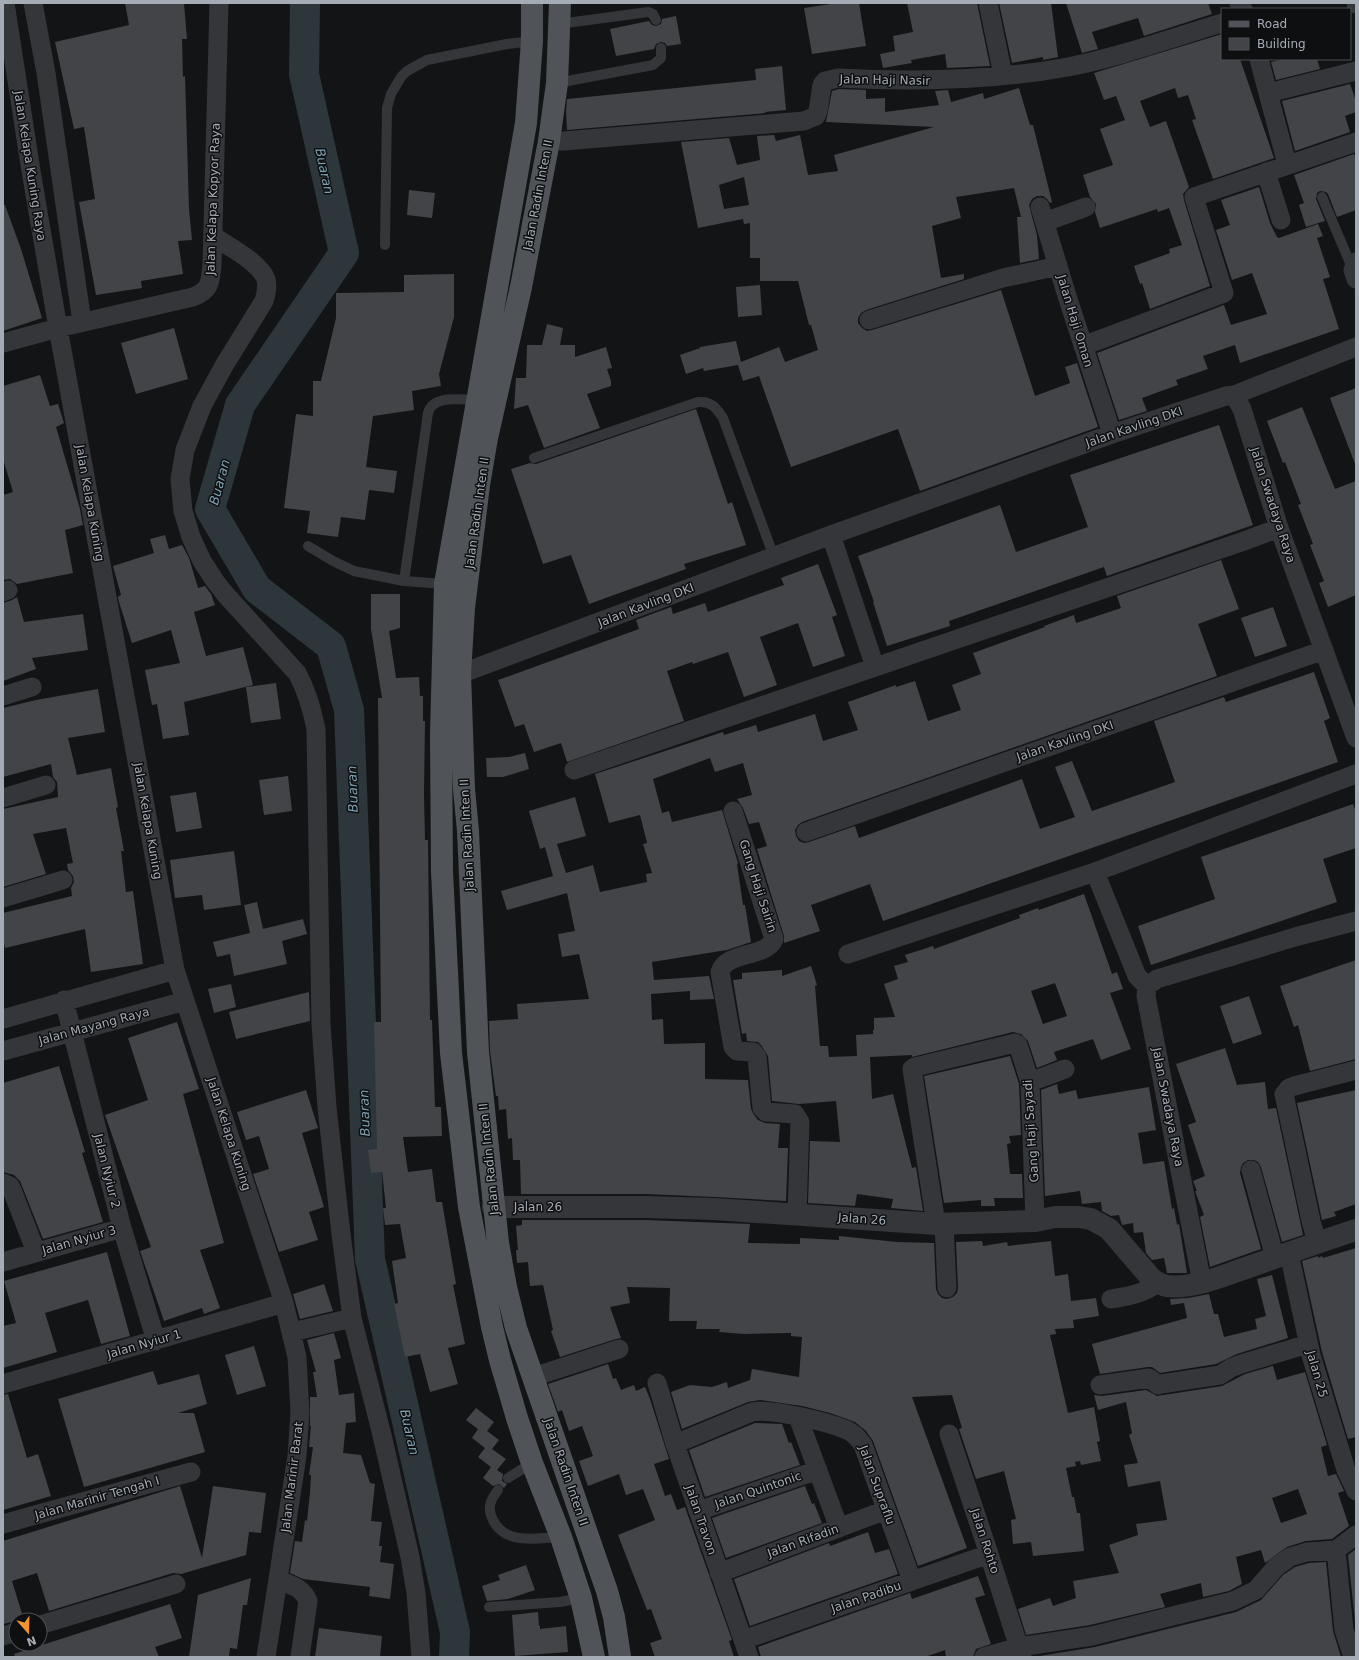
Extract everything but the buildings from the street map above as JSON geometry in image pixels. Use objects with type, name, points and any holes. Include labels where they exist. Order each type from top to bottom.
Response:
[{"type":"main road","name":"Jalan Radin Inten II","points":[[532,3],[532,41],[526,123],[445,584],[441,734],[442,871],[451,1053],[469,1207],[492,1327],[500,1360],[532,1463],[561,1537],[581,1598],[594,1657]]},
{"type":"main road","name":"Jalan Radin Inten II","points":[[560,3],[557,83],[548,141],[521,287],[487,438],[479,485],[464,608],[460,674],[464,790],[468,831],[478,1052],[493,1207],[498,1243],[506,1287],[516,1328],[607,1591],[614,1617],[620,1657]]},
{"type":"main road","points":[[451,1053],[478,1052]]},
{"type":"street","name":"Jalan Kelapa Kuning Raya","points":[[5,3],[6,40],[31,171],[58,328]]},
{"type":"street","points":[[34,3],[46,73],[82,322]]},
{"type":"street","name":"Jalan Kelapa Kopyor Raya","points":[[3,343],[82,322],[200,294],[206,290],[210,284],[213,236],[219,3]]},
{"type":"street","points":[[988,3],[1003,75]]},
{"type":"street","name":"Jalan Haji Nasir","points":[[548,141],[572,141],[804,121],[816,116],[822,85],[825,81],[838,78],[889,81],[928,81],[1003,75],[1068,66],[1120,53],[1221,23]]},
{"type":"street","points":[[1259,60],[1287,164]]},
{"type":"street","points":[[1268,93],[1356,71]]},
{"type":"street","points":[[1083,346],[1224,293],[1194,197],[1287,164],[1356,142]]},
{"type":"street","points":[[1266,172],[1281,220]]},
{"type":"street","name":"Jalan Haji Oman","points":[[1086,207],[1043,215],[1083,346],[1112,434]]},
{"type":"street","points":[[213,236],[240,254],[260,270],[266,279],[267,291],[264,301],[225,364],[202,406],[185,450],[180,479],[183,511],[191,537],[202,561],[215,582],[297,673],[306,689],[312,708],[316,729],[321,1024],[328,1115],[341,1234],[352,1318],[382,1431],[410,1557],[416,1593],[421,1657]]},
{"type":"street","points":[[869,320],[1003,278],[1058,266]]},
{"type":"street","name":"Jalan Kelapa Kuning","points":[[58,328],[175,970],[284,1303]]},
{"type":"street","points":[[1234,395],[1356,347]]},
{"type":"street","name":"Jalan Kavling DKI","points":[[460,674],[831,535],[1112,434],[1226,396],[1234,395]]},
{"type":"street","name":"Jalan Swadaya Raya","points":[[1234,395],[1242,409],[1279,528],[1356,738]]},
{"type":"street","points":[[574,770],[1279,528]]},
{"type":"street","points":[[831,535],[875,666]]},
{"type":"street","name":"Jalan Kavling DKI","points":[[806,832],[1324,650]]},
{"type":"street","points":[[3,696],[32,687]]},
{"type":"street","points":[[848,954],[1095,872],[1356,774]]},
{"type":"street","points":[[3,798],[46,785]]},
{"type":"street","name":"Gang Haji Sairin","points":[[733,811],[774,939],[772,944],[764,948],[729,961],[722,967],[720,972],[733,1047],[737,1051],[753,1052],[757,1057],[762,1108],[766,1112],[795,1114],[800,1122],[797,1214]]},
{"type":"street","points":[[1095,872],[1137,976],[1147,986],[1157,979],[1356,921]]},
{"type":"street","points":[[3,898],[63,880]]},
{"type":"street","points":[[3,1018],[175,970]]},
{"type":"street","name":"Jalan Swadaya Raya","points":[[1147,986],[1146,996],[1202,1283]]},
{"type":"street","name":"Jalan Nyiur 2","points":[[64,1000],[122,1228],[156,1341]]},
{"type":"street","name":"Jalan Mayang Raya","points":[[3,1051],[185,1001]]},
{"type":"street","name":"Gang Haji Sayadi","points":[[940,1224],[913,1068],[1015,1043],[1018,1045],[1030,1082],[1035,1221]]},
{"type":"street","points":[[1030,1082],[1065,1068]]},
{"type":"street","points":[[1317,1242],[1311,1221],[1284,1094],[1289,1088],[1294,1086],[1356,1070]]},
{"type":"street","name":"Jalan 25","points":[[1251,1170],[1282,1256],[1346,1470],[1356,1491]]},
{"type":"street","name":"Jalan Nyiur 3","points":[[3,1183],[10,1186],[12,1190],[36,1252]]},
{"type":"street","name":"Jalan 26","points":[[493,1207],[645,1207],[797,1214],[940,1224],[1035,1221],[1055,1217],[1079,1217],[1091,1219],[1109,1229],[1143,1270],[1157,1284]]},
{"type":"street","points":[[940,1224],[947,1288]]},
{"type":"street","name":"Jalan Nyiur 3","points":[[3,1262],[122,1228]]},
{"type":"street","points":[[1111,1299],[1139,1294],[1151,1289],[1157,1284],[1172,1286],[1202,1283],[1282,1256],[1317,1242],[1356,1230]]},
{"type":"street","name":"Jalan Marinir Barat","points":[[266,1657],[297,1456],[300,1413],[297,1357],[284,1303]]},
{"type":"street","name":"Jalan Nyiur 1","points":[[3,1384],[284,1303]]},
{"type":"street","points":[[292,1332],[352,1318]]},
{"type":"street","points":[[1100,1386],[1149,1378],[1158,1385],[1220,1375],[1240,1364],[1308,1344]]},
{"type":"street","points":[[533,1377],[618,1349]]},
{"type":"street","name":"Jalan Travon","points":[[657,1383],[675,1444],[746,1648]]},
{"type":"street","name":"Jalan Supraflu","points":[[675,1444],[756,1412],[767,1411],[798,1417],[848,1430],[859,1439],[863,1445],[912,1581]]},
{"type":"street","points":[[798,1417],[839,1528]]},
{"type":"street","name":"Jalan Rohto","points":[[949,1434],[1020,1652]]},
{"type":"street","name":"Jalan Quintonic","points":[[698,1511],[818,1470]]},
{"type":"street","name":"Jalan Marinir Tengah I","points":[[3,1524],[191,1472]]},
{"type":"street","name":"Jalan Rifadin","points":[[719,1573],[886,1510]]},
{"type":"street","points":[[984,1657],[1020,1652],[1092,1636],[1233,1601],[1256,1590],[1276,1567],[1290,1558],[1307,1552],[1336,1550],[1356,1535]]},
{"type":"street","points":[[1336,1550],[1344,1630],[1352,1657]]},
{"type":"street","name":"Jalan Padibu","points":[[746,1648],[912,1581],[989,1554]]},
{"type":"street","points":[[278,1580],[297,1587],[305,1595],[308,1601],[300,1657]]},
{"type":"street","points":[[48,1623],[176,1584]]},
{"type":"lane","points":[[559,24],[648,12],[653,14],[656,20]]},
{"type":"lane","points":[[385,245],[387,108],[396,84],[407,71],[427,60],[507,44],[532,41]]},
{"type":"lane","points":[[557,83],[653,64],[658,62],[661,58],[661,48]]},
{"type":"lane","points":[[1322,197],[1355,270]]},
{"type":"lane","points":[[404,581],[429,409],[434,404],[441,401],[477,400]]},
{"type":"lane","points":[[534,458],[698,402],[712,404],[723,418],[774,557]]},
{"type":"lane","points":[[308,546],[333,561],[354,571],[404,581],[445,584]]},
{"type":"lane","points":[[508,1478],[532,1463]]},
{"type":"lane","points":[[498,1490],[492,1498],[490,1509],[493,1520],[502,1532],[517,1538],[561,1537]]},
{"type":"lane","points":[[489,1607],[560,1602],[581,1598]]},
{"type":"waterway","name":"Buaran","points":[[305,3],[304,74],[344,253],[240,405],[210,509],[257,589],[331,646],[349,710],[370,1259],[455,1632],[454,1657]]}]
